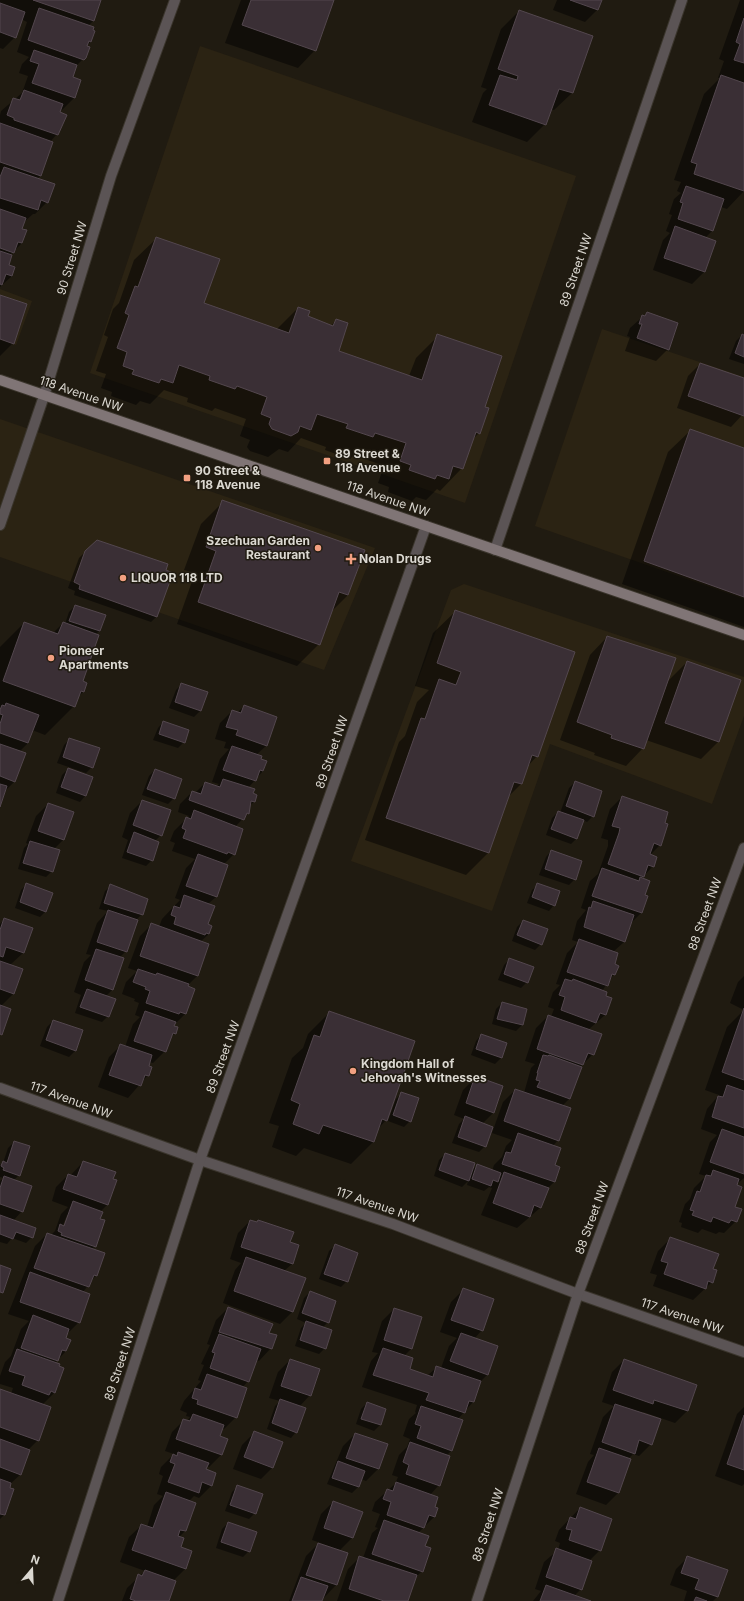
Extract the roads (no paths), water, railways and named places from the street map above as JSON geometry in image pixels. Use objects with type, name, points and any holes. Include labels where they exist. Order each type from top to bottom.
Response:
[{"type":"main road","name":"118 Avenue NW","points":[[0,380],[744,635]]},
{"type":"street","name":"90 Street NW","points":[[0,525],[44,396],[111,176],[175,0]]},
{"type":"street","name":"89 Street NW","points":[[495,550],[682,0]]},
{"type":"street","name":"89 Street NW","points":[[58,1601],[200,1160],[426,526]]},
{"type":"street","name":"88 Street NW","points":[[477,1601],[578,1294],[744,848]]},
{"type":"street","name":"117 Avenue NW","points":[[0,1088],[200,1160],[393,1224],[578,1294],[744,1352]]},
{"type":"place","name":"89 Street & 118 Avenue","points":[[327,461]]},
{"type":"place","name":"90 Street & 118 Avenue","points":[[187,478]]},
{"type":"place","name":"Szechuan Garden Restaurant","points":[[318,548]]},
{"type":"place","name":"Nolan Drugs","points":[[351,559]]},
{"type":"place","name":"LIQUOR 118 LTD","points":[[123,578]]},
{"type":"place","name":"Pioneer Apartments","points":[[51,658]]},
{"type":"place","name":"Kingdom Hall of Jehovah's Witnesses","points":[[353,1071]]}]
